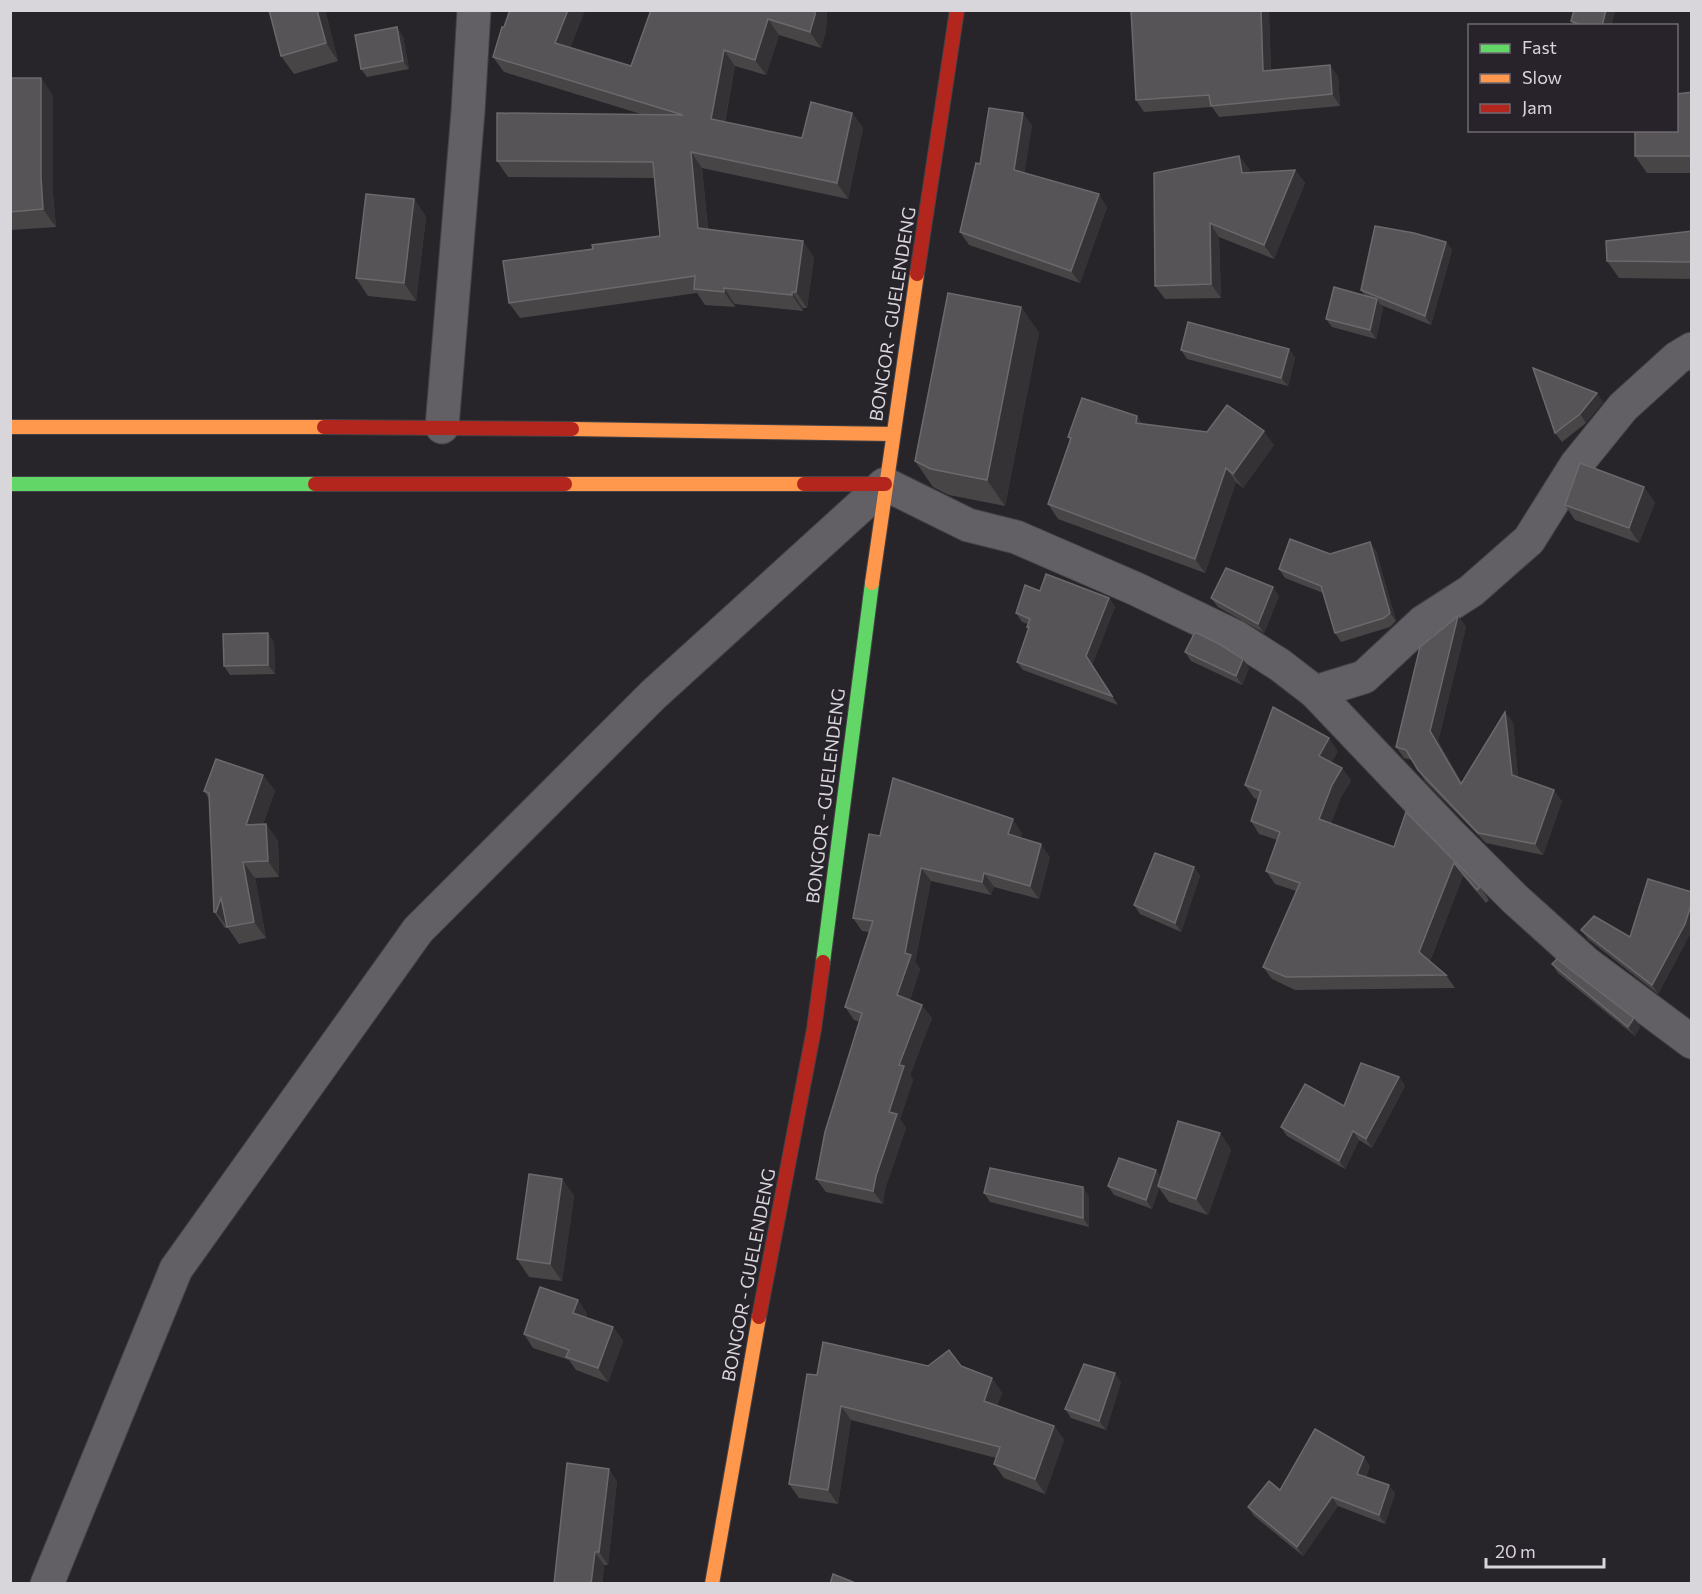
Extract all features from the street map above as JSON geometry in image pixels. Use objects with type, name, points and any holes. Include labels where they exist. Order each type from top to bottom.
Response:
[{"type":"main road","name":"BONGOR - GUELENDENG","points":[[712,1584],[766,1278],[814,1029],[885,484],[957,10]]},
{"type":"main road","points":[[10,427],[442,426],[892,435]]},
{"type":"main road","points":[[10,484],[885,484]]},
{"type":"street","points":[[442,426],[474,10]]},
{"type":"street","points":[[1315,692],[1364,677],[1423,622],[1471,591],[1529,540],[1576,465],[1623,407],[1677,358],[1692,349]]},
{"type":"street","points":[[47,1584],[176,1269],[418,930],[653,695],[885,484],[968,525],[1016,537],[1136,589],[1236,637],[1280,665],[1315,692],[1515,899],[1586,963],[1692,1042]]},
{"type":"building","points":[[269,10],[317,10],[326,43],[281,56]]},
{"type":"building","points":[[510,10],[568,10],[555,43],[631,66],[651,10],[815,10],[810,32],[768,19],[755,60],[724,50],[711,119],[802,138],[811,102],[852,113],[837,183],[691,152],[698,228],[803,241],[796,292],[792,292],[792,295],[724,288],[724,292],[694,289],[695,276],[509,303],[503,261],[593,249],[592,245],[660,236],[653,162],[497,161],[497,113],[683,115],[493,57]]},
{"type":"building","points":[[1131,10],[1261,10],[1263,71],[1330,65],[1332,94],[1211,106],[1209,95],[1136,100]]},
{"type":"building","points":[[1574,10],[1606,10],[1602,24],[1578,24],[1571,21]]},
{"type":"building","points":[[397,27],[403,61],[361,69],[355,35]]},
{"type":"building","points":[[10,78],[41,78],[43,209],[10,212]]},
{"type":"building","points":[[1692,92],[1692,156],[1635,156],[1635,132],[1678,132],[1678,94]]},
{"type":"building","points":[[989,108],[1023,113],[1014,170],[1099,194],[1071,271],[960,232],[976,163],[980,164]]},
{"type":"building","points":[[1239,156],[1242,173],[1295,170],[1264,245],[1210,223],[1211,284],[1155,286],[1154,173]]},
{"type":"building","points":[[366,194],[414,199],[404,283],[356,278]]},
{"type":"building","points":[[1375,226],[1446,242],[1425,316],[1361,290]]},
{"type":"building","points":[[1692,231],[1692,262],[1607,261],[1606,241]]},
{"type":"building","points":[[1334,287],[1377,299],[1370,330],[1326,319]]},
{"type":"building","points":[[948,293],[1021,307],[987,480],[931,469],[915,461]]},
{"type":"building","points":[[1188,322],[1289,349],[1281,378],[1181,350]]},
{"type":"building","points":[[1533,368],[1597,393],[1580,414],[1555,433]]},
{"type":"building","points":[[1082,398],[1137,416],[1136,423],[1207,432],[1227,405],[1264,431],[1233,474],[1226,468],[1195,559],[1048,504]]},
{"type":"building","points":[[1580,463],[1644,487],[1629,528],[1565,505]]},
{"type":"building","points":[[1290,539],[1330,554],[1370,542],[1390,613],[1384,618],[1335,633],[1321,586],[1279,569]]},
{"type":"building","points":[[1226,568],[1273,587],[1258,624],[1211,598]]},
{"type":"building","points":[[1046,574],[1109,598],[1086,656],[1112,696],[1017,662],[1030,619],[1016,613],[1025,585],[1040,591]]},
{"type":"building","points":[[1458,616],[1430,731],[1461,784],[1505,712],[1512,775],[1554,790],[1535,844],[1478,833],[1418,770],[1406,750],[1396,747],[1420,647]]},
{"type":"building","points":[[1195,632],[1243,659],[1236,676],[1185,652]]},
{"type":"building","points":[[268,633],[268,665],[224,666],[223,634]]},
{"type":"building","points":[[1273,707],[1329,738],[1319,756],[1342,768],[1332,785],[1319,819],[1394,847],[1406,812],[1480,887],[1477,890],[1454,863],[1419,952],[1446,975],[1286,977],[1263,967],[1300,883],[1266,871],[1280,832],[1251,821],[1261,791],[1245,785]]},
{"type":"building","points":[[216,759],[263,775],[246,825],[266,824],[268,861],[243,862],[254,922],[227,927],[221,898],[214,912],[209,793],[204,791]]},
{"type":"building","points":[[893,778],[1013,819],[1008,834],[1041,844],[1030,886],[984,873],[982,882],[921,868],[905,953],[911,955],[897,995],[922,1005],[899,1065],[904,1066],[889,1112],[897,1114],[873,1191],[816,1179],[825,1132],[862,1013],[845,1007],[873,921],[853,918],[869,834],[880,836]]},
{"type":"building","points":[[1155,853],[1194,867],[1175,923],[1134,905]]},
{"type":"building","points":[[1648,879],[1692,892],[1692,902],[1685,924],[1652,985],[1581,930],[1594,916],[1630,937]]},
{"type":"building","points":[[1557,959],[1634,1018],[1628,1027],[1552,964]]},
{"type":"building","points":[[1361,1063],[1399,1077],[1366,1139],[1353,1131],[1339,1161],[1281,1127],[1305,1084],[1344,1106]]},
{"type":"building","points":[[1178,1121],[1220,1133],[1196,1199],[1158,1186]]},
{"type":"building","points":[[1119,1158],[1156,1170],[1146,1200],[1108,1186]]},
{"type":"building","points":[[990,1168],[1083,1187],[1083,1218],[984,1193]]},
{"type":"building","points":[[529,1174],[562,1179],[550,1264],[517,1259]]},
{"type":"building","points":[[540,1287],[578,1300],[573,1313],[613,1327],[598,1368],[566,1357],[569,1350],[524,1334]]},
{"type":"building","points":[[823,1342],[928,1366],[949,1350],[961,1366],[992,1378],[984,1401],[1054,1426],[1035,1479],[994,1464],[1000,1447],[841,1406],[828,1490],[789,1484],[807,1374],[817,1375]]},
{"type":"building","points":[[1084,1364],[1115,1373],[1099,1421],[1065,1409]]},
{"type":"building","points":[[1315,1429],[1364,1457],[1357,1474],[1389,1485],[1379,1515],[1332,1497],[1297,1547],[1248,1507],[1269,1481],[1280,1490]]},
{"type":"building","points":[[567,1463],[609,1469],[599,1552],[595,1552],[591,1584],[554,1584]]},
{"type":"building","points":[[833,1574],[858,1584],[830,1584]]},
{"type":"traffic: fast","points":[[10,484],[315,484]]},
{"type":"traffic: fast","points":[[823,962],[872,583]]},
{"type":"traffic: slow","points":[[872,583],[917,274]]},
{"type":"traffic: slow","points":[[10,427],[324,427]]},
{"type":"traffic: slow","points":[[572,429],[893,434]]},
{"type":"traffic: slow","points":[[565,484],[804,484]]},
{"type":"traffic: slow","points":[[712,1584],[759,1317]]},
{"type":"traffic: jam","points":[[917,274],[957,10]]},
{"type":"traffic: jam","points":[[324,427],[572,429]]},
{"type":"traffic: jam","points":[[315,484],[565,484]]},
{"type":"traffic: jam","points":[[804,484],[885,484]]},
{"type":"traffic: jam","points":[[759,1317],[814,1029],[823,962]]}]
